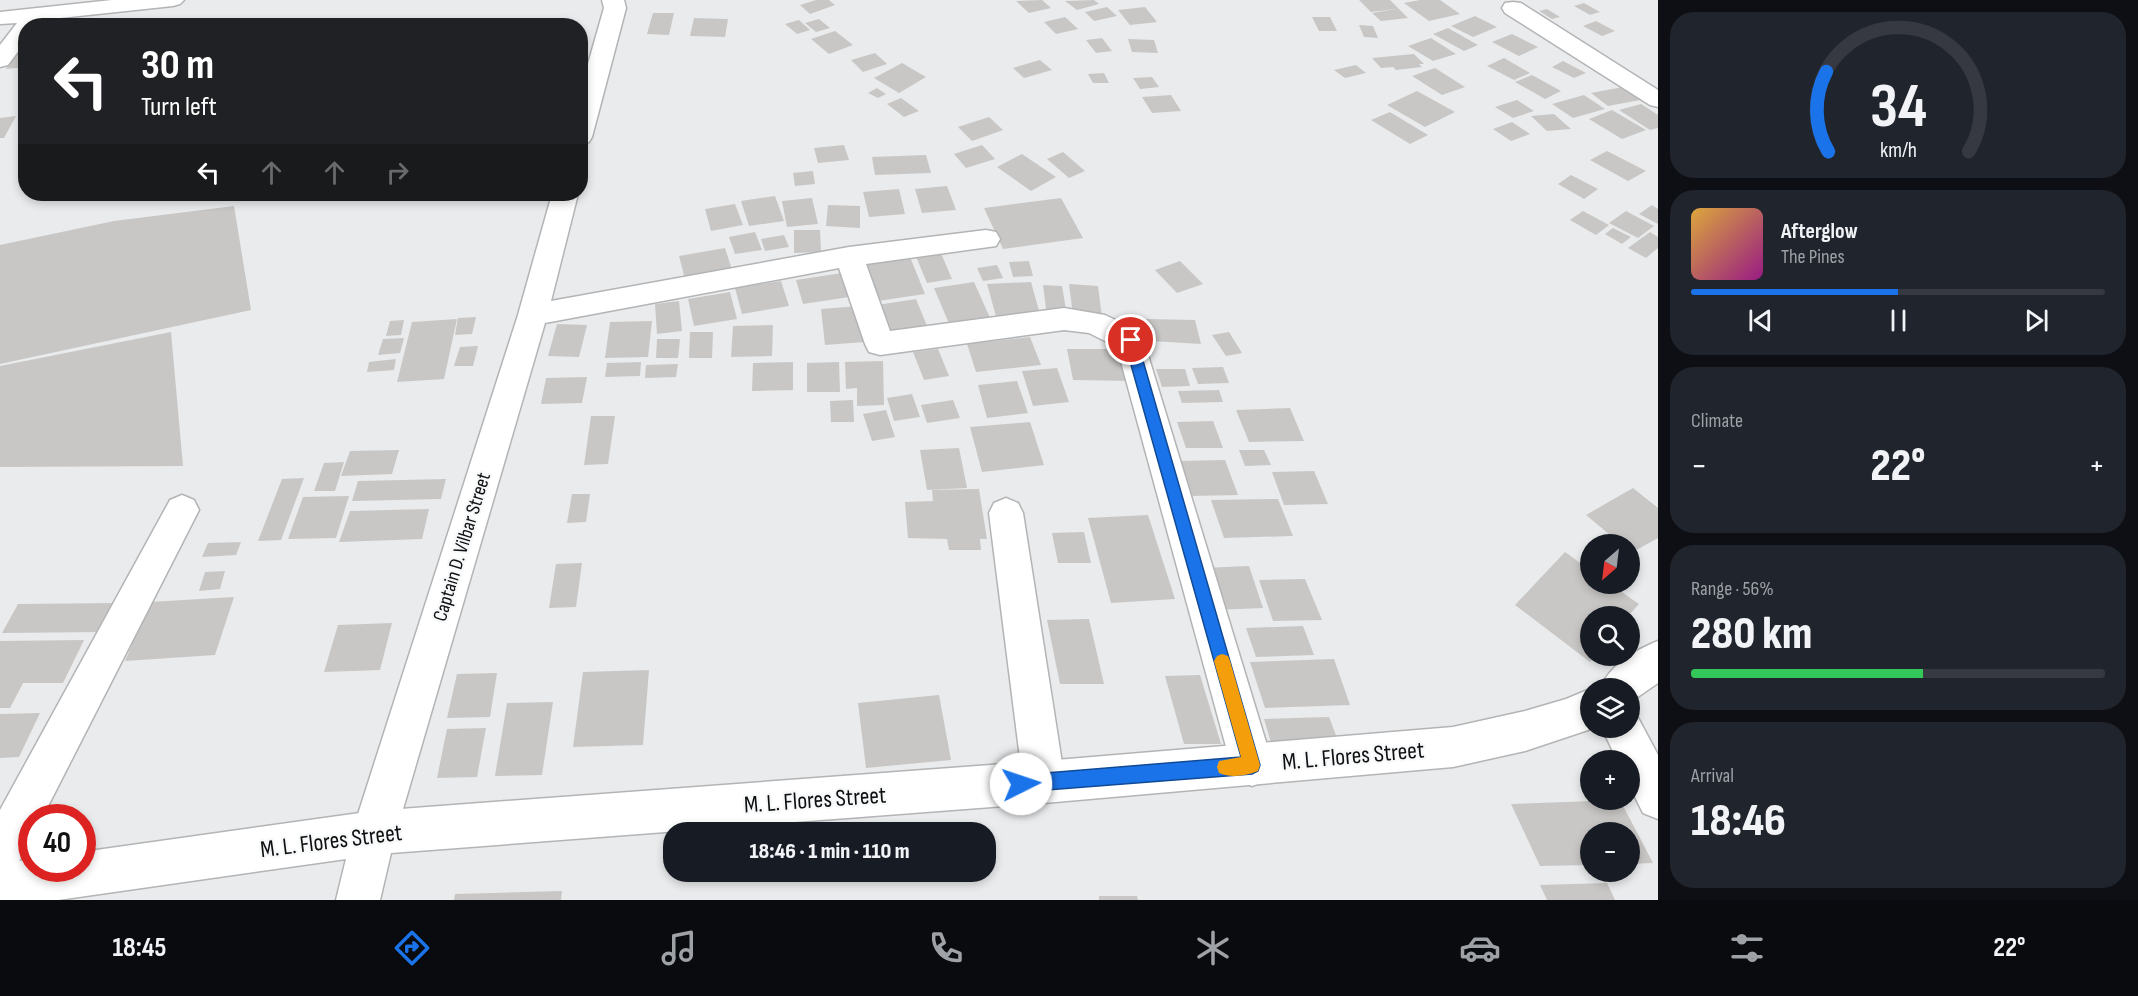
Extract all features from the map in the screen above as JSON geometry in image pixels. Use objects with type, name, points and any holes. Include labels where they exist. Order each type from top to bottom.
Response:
[{"type":"street","points":[[47,18],[113,3],[172,0]]},
{"type":"street","points":[[588,107],[615,8],[613,0]]},
{"type":"street","points":[[1513,8],[1658,100]]},
{"type":"street","points":[[0,18],[18,20]]},
{"type":"street","points":[[0,60],[18,36]]},
{"type":"street","name":"Captain D. Vilbar Street","points":[[358,900],[374,833],[532,315],[563,201]]},
{"type":"street","points":[[532,315],[849,256],[986,238]]},
{"type":"street","points":[[849,256],[880,344],[1064,319],[1095,323],[1131,340],[1252,765]]},
{"type":"street","points":[[0,854],[182,510]]},
{"type":"street","points":[[1006,513],[1044,782]]},
{"type":"street","points":[[1633,678],[1658,659]]},
{"type":"street","name":"M. L. Flores Street","points":[[0,886],[374,833],[1044,782],[1453,747],[1525,731],[1580,713]]},
{"type":"street","points":[[1627,738],[1658,798]]},
{"type":"building","points":[[816,0],[829,0],[835,5],[810,14],[800,5]]},
{"type":"building","points":[[1042,0],[1051,8],[1029,13],[1016,1]]},
{"type":"building","points":[[1094,0],[1099,4],[1077,10],[1065,1]]},
{"type":"building","points":[[1359,0],[1390,0],[1408,18],[1381,21],[1372,13],[1396,9],[1371,12]]},
{"type":"building","points":[[1440,0],[1460,14],[1429,21],[1404,3]]},
{"type":"building","points":[[1584,3],[1600,12],[1590,15],[1574,6]]},
{"type":"building","points":[[1107,7],[1117,16],[1094,21],[1085,12]]},
{"type":"building","points":[[1145,7],[1157,22],[1130,25],[1118,10]]},
{"type":"building","points":[[1547,9],[1560,17],[1552,19],[1539,11]]},
{"type":"building","points":[[653,13],[674,13],[669,35],[647,34]]},
{"type":"building","points":[[1475,16],[1497,27],[1473,37],[1451,26]]},
{"type":"building","points":[[1065,17],[1078,29],[1056,34],[1044,22]]},
{"type":"building","points":[[1312,17],[1330,17],[1337,31],[1319,31]]},
{"type":"building","points":[[694,18],[728,19],[725,37],[690,36]]},
{"type":"building","points":[[819,19],[830,28],[816,32],[805,23]]},
{"type":"building","points":[[799,20],[810,30],[797,34],[785,24]]},
{"type":"building","points":[[1596,21],[1615,31],[1602,36],[1583,26]]},
{"type":"building","points":[[1359,25],[1373,26],[1378,38],[1364,37]]},
{"type":"building","points":[[1448,28],[1478,45],[1464,51],[1433,34]]},
{"type":"building","points":[[835,31],[853,45],[829,54],[811,39]]},
{"type":"building","points":[[1512,34],[1538,47],[1519,56],[1492,42]]},
{"type":"building","points":[[1102,38],[1112,51],[1096,53],[1086,40]]},
{"type":"building","points":[[1431,38],[1456,54],[1433,61],[1408,46]]},
{"type":"building","points":[[1128,39],[1154,40],[1158,53],[1132,52]]},
{"type":"building","points":[[875,53],[887,64],[863,72],[851,60]]},
{"type":"building","points":[[15,54],[18,54],[18,68],[6,69]]},
{"type":"building","points":[[1414,54],[1424,64],[1419,64],[1422,67],[1396,70],[1393,67],[1381,68],[1372,58]]},
{"type":"building","points":[[1504,58],[1530,73],[1514,80],[1487,66]]},
{"type":"building","points":[[1040,60],[1052,70],[1024,78],[1013,68]]},
{"type":"building","points":[[1563,61],[1586,73],[1574,78],[1552,67]]},
{"type":"building","points":[[902,63],[926,77],[899,93],[874,78]]},
{"type":"building","points":[[1356,65],[1366,73],[1345,78],[1334,70]]},
{"type":"building","points":[[1435,68],[1465,87],[1442,95],[1412,76]]},
{"type":"building","points":[[1104,73],[1109,83],[1093,83],[1088,74]]},
{"type":"building","points":[[1532,75],[1561,91],[1545,99],[1515,82]]},
{"type":"building","points":[[1152,77],[1159,87],[1140,89],[1133,78]]},
{"type":"building","points":[[1623,87],[1640,100],[1608,106],[1591,93]]},
{"type":"building","points":[[877,88],[886,94],[878,98],[868,93]]},
{"type":"building","points":[[1417,91],[1455,112],[1425,127],[1387,105]]},
{"type":"building","points":[[1171,95],[1181,111],[1152,113],[1142,97]]},
{"type":"building","points":[[1584,95],[1605,109],[1573,118],[1552,104]]},
{"type":"building","points":[[901,98],[919,111],[904,117],[887,104]]},
{"type":"building","points":[[1517,100],[1534,111],[1513,118],[1495,107]]},
{"type":"building","points":[[1641,104],[1658,115],[1658,128],[1650,130],[1619,110]]},
{"type":"building","points":[[1612,110],[1646,130],[1622,139],[1589,119]]},
{"type":"building","points":[[1390,112],[1428,135],[1410,144],[1371,120]]},
{"type":"building","points":[[1554,114],[1571,129],[1547,131],[1531,116]]},
{"type":"building","points":[[16,116],[4,138],[0,138],[0,118]]},
{"type":"building","points":[[989,117],[1003,130],[972,141],[958,127]]},
{"type":"building","points":[[1512,122],[1530,134],[1511,141],[1493,129]]},
{"type":"building","points":[[844,145],[849,160],[818,163],[814,148]]},
{"type":"building","points":[[982,145],[995,159],[966,168],[954,154]]},
{"type":"building","points":[[1607,151],[1646,171],[1628,181],[1590,160]]},
{"type":"building","points":[[1063,152],[1085,171],[1069,178],[1047,159]]},
{"type":"building","points":[[1022,154],[1056,177],[1031,191],[997,167]]},
{"type":"building","points":[[926,155],[931,173],[875,175],[872,157]]},
{"type":"building","points":[[813,171],[815,184],[795,186],[793,173]]},
{"type":"building","points":[[1571,175],[1598,189],[1584,199],[1558,184]]},
{"type":"building","points":[[947,186],[956,210],[922,213],[915,189]]},
{"type":"building","points":[[899,189],[905,214],[869,217],[863,192]]},
{"type":"building","points":[[775,196],[784,221],[749,226],[741,201]]},
{"type":"building","points":[[812,198],[818,224],[787,227],[782,201]]},
{"type":"building","points":[[1061,198],[1083,238],[1003,249],[984,208]]},
{"type":"building","points":[[735,204],[743,225],[711,231],[705,209]]},
{"type":"building","points":[[828,205],[860,206],[860,228],[826,226]]},
{"type":"building","points":[[1652,205],[1658,209],[1658,224],[1639,214]]},
{"type":"building","points":[[234,206],[251,310],[0,364],[0,245],[114,221]]},
{"type":"building","points":[[1583,211],[1609,225],[1596,235],[1570,220]]},
{"type":"building","points":[[1626,211],[1654,226],[1638,238],[1609,223]]},
{"type":"building","points":[[1613,228],[1631,237],[1622,244],[1605,234]]},
{"type":"building","points":[[794,230],[820,230],[821,252],[794,253]]},
{"type":"building","points":[[755,232],[762,250],[735,254],[729,237]]},
{"type":"building","points":[[1650,232],[1658,237],[1658,248],[1646,258],[1628,248]]},
{"type":"building","points":[[784,235],[789,247],[765,251],[761,239]]},
{"type":"building","points":[[725,248],[732,270],[685,279],[679,256]]},
{"type":"building","points":[[940,251],[952,279],[927,283],[915,254]]},
{"type":"building","points":[[910,257],[925,294],[871,302],[859,265]]},
{"type":"building","points":[[1029,261],[1033,276],[1013,277],[1009,262]]},
{"type":"building","points":[[1180,261],[1203,284],[1177,293],[1155,270]]},
{"type":"building","points":[[997,265],[1003,278],[983,281],[977,268]]},
{"type":"building","points":[[848,272],[856,296],[803,304],[796,280]]},
{"type":"building","points":[[781,281],[789,306],[742,314],[735,288]]},
{"type":"building","points":[[974,282],[991,320],[950,326],[934,288]]},
{"type":"building","points":[[1031,282],[1041,318],[997,320],[987,284]]},
{"type":"building","points":[[1069,284],[1098,286],[1102,317],[1073,315]]},
{"type":"building","points":[[1043,285],[1062,286],[1066,310],[1046,309]]},
{"type":"building","points":[[730,292],[737,319],[694,326],[688,299]]},
{"type":"building","points":[[916,299],[929,331],[888,338],[877,305]]},
{"type":"building","points":[[679,301],[682,331],[657,334],[655,304]]},
{"type":"building","points":[[859,306],[865,342],[825,345],[821,309]]},
{"type":"building","points":[[476,317],[472,334],[455,335],[458,318]]},
{"type":"building","points":[[457,319],[444,379],[397,382],[412,322]]},
{"type":"building","points":[[1146,319],[1195,320],[1201,344],[1151,341]]},
{"type":"building","points":[[404,320],[401,335],[386,336],[390,321]]},
{"type":"building","points":[[652,321],[648,357],[605,358],[610,322]]},
{"type":"building","points":[[557,324],[587,325],[579,357],[548,356]]},
{"type":"building","points":[[773,325],[772,356],[731,357],[733,326]]},
{"type":"building","points":[[171,332],[183,466],[0,467],[0,366]]},
{"type":"building","points":[[690,332],[713,332],[712,358],[689,358]]},
{"type":"building","points":[[1229,332],[1242,353],[1226,356],[1212,335]]},
{"type":"building","points":[[1030,337],[1041,365],[976,372],[967,344]]},
{"type":"building","points":[[404,338],[400,353],[378,355],[383,339]]},
{"type":"building","points":[[657,339],[680,339],[678,358],[656,358]]},
{"type":"building","points":[[478,346],[473,366],[454,366],[460,347]]},
{"type":"building","points":[[938,349],[949,376],[924,380],[913,352]]},
{"type":"building","points":[[1067,349],[1126,349],[1133,381],[1073,380]]},
{"type":"building","points":[[396,359],[394,370],[367,372],[369,362]]},
{"type":"building","points":[[883,361],[884,405],[857,406],[857,388],[846,389],[845,362]]},
{"type":"building","points":[[641,362],[640,376],[605,377],[607,363]]},
{"type":"building","points":[[793,362],[793,390],[752,391],[753,363]]},
{"type":"building","points":[[839,362],[840,392],[807,392],[807,363]]},
{"type":"building","points":[[678,364],[676,377],[645,378],[646,365]]},
{"type":"building","points":[[1223,367],[1229,383],[1198,384],[1192,368]]},
{"type":"building","points":[[1057,368],[1069,402],[1033,406],[1022,371]]},
{"type":"building","points":[[1156,369],[1185,369],[1190,386],[1162,387]]},
{"type":"building","points":[[587,377],[582,403],[541,404],[546,378]]},
{"type":"building","points":[[1017,381],[1028,413],[987,418],[978,385]]},
{"type":"building","points":[[1219,390],[1223,402],[1182,403],[1178,391]]},
{"type":"building","points":[[912,394],[920,417],[894,421],[887,398]]},
{"type":"building","points":[[853,400],[854,422],[831,422],[830,401]]},
{"type":"building","points":[[953,400],[960,418],[927,423],[921,405]]},
{"type":"building","points":[[1290,408],[1304,441],[1249,442],[1236,410]]},
{"type":"building","points":[[886,410],[895,437],[872,441],[863,414]]},
{"type":"building","points":[[591,416],[615,416],[608,464],[584,465]]},
{"type":"building","points":[[1213,421],[1223,448],[1186,448],[1177,422]]},
{"type":"building","points":[[1030,422],[1044,465],[982,472],[970,427]]},
{"type":"building","points":[[959,448],[967,488],[927,490],[920,450]]},
{"type":"building","points":[[399,450],[392,474],[341,476],[350,451]]},
{"type":"building","points":[[1239,450],[1264,450],[1271,465],[1245,466]]},
{"type":"building","points":[[1225,460],[1238,495],[1191,496],[1179,461]]},
{"type":"building","points":[[344,462],[335,491],[314,491],[324,463]]},
{"type":"building","points":[[1314,471],[1328,504],[1284,505],[1272,472]]},
{"type":"building","points":[[304,478],[281,540],[258,541],[282,479]]},
{"type":"building","points":[[446,479],[441,499],[352,501],[358,481]]},
{"type":"building","points":[[1633,488],[1658,508],[1658,538],[1640,548],[1640,534],[1609,534],[1586,515]]},
{"type":"building","points":[[979,489],[987,539],[980,539],[981,550],[949,550],[947,539],[908,538],[905,502],[933,501],[932,490]]},
{"type":"building","points":[[572,494],[590,494],[586,522],[567,523]]},
{"type":"building","points":[[349,496],[336,538],[288,539],[303,497]]},
{"type":"building","points":[[1278,499],[1293,536],[1224,538],[1211,500]]},
{"type":"building","points":[[429,509],[422,539],[339,542],[350,511]]},
{"type":"building","points":[[1148,515],[1175,599],[1111,603],[1088,518]]},
{"type":"building","points":[[1084,532],[1091,563],[1058,563],[1052,533]]},
{"type":"building","points":[[241,542],[236,555],[202,557],[208,543]]},
{"type":"building","points":[[1565,552],[1580,563],[1580,594],[1624,594],[1639,604],[1637,606],[1580,606],[1580,654],[1515,605]]},
{"type":"building","points":[[582,563],[576,607],[549,608],[556,564]]},
{"type":"building","points":[[1249,566],[1263,608],[1215,610],[1202,568]]},
{"type":"building","points":[[225,571],[220,589],[199,591],[205,572]]},
{"type":"building","points":[[1305,579],[1322,620],[1273,621],[1259,580]]},
{"type":"building","points":[[234,597],[215,655],[125,661],[150,602]]},
{"type":"building","points":[[118,603],[104,632],[2,633],[18,604]]},
{"type":"building","points":[[1089,619],[1104,684],[1060,684],[1047,620]]},
{"type":"building","points":[[392,623],[380,670],[324,672],[338,625]]},
{"type":"building","points":[[1303,626],[1314,655],[1256,657],[1246,628]]},
{"type":"building","points":[[84,640],[63,683],[23,683],[10,708],[0,708],[0,641]]},
{"type":"building","points":[[1334,659],[1350,705],[1265,708],[1250,662]]},
{"type":"building","points":[[649,670],[643,745],[573,747],[583,672]]},
{"type":"building","points":[[497,673],[490,717],[447,718],[457,674]]},
{"type":"building","points":[[1200,675],[1221,744],[1184,744],[1165,676]]},
{"type":"building","points":[[939,695],[951,760],[866,768],[858,703]]},
{"type":"building","points":[[553,702],[542,775],[495,776],[507,703]]},
{"type":"building","points":[[40,713],[19,757],[0,758],[0,714]]},
{"type":"building","points":[[1329,717],[1339,743],[1272,746],[1264,719]]},
{"type":"building","points":[[486,728],[477,777],[437,778],[447,729]]},
{"type":"building","points":[[1580,801],[1580,810],[1625,810],[1632,822],[1580,822],[1580,865],[1540,866],[1511,804]]},
{"type":"building","points":[[1640,838],[1653,863],[1640,864]]},
{"type":"building","points":[[1607,883],[1615,900],[1547,900],[1540,885]]},
{"type":"building","points":[[562,891],[561,900],[454,900],[455,894]]},
{"type":"building","points":[[1099,896],[1137,896],[1138,900],[1099,900]]},
{"type":"slow traffic","points":[[1222,661],[1252,765],[1225,767]]},
{"type":"route","points":[[1021,784],[1252,765],[1131,340]]}]
